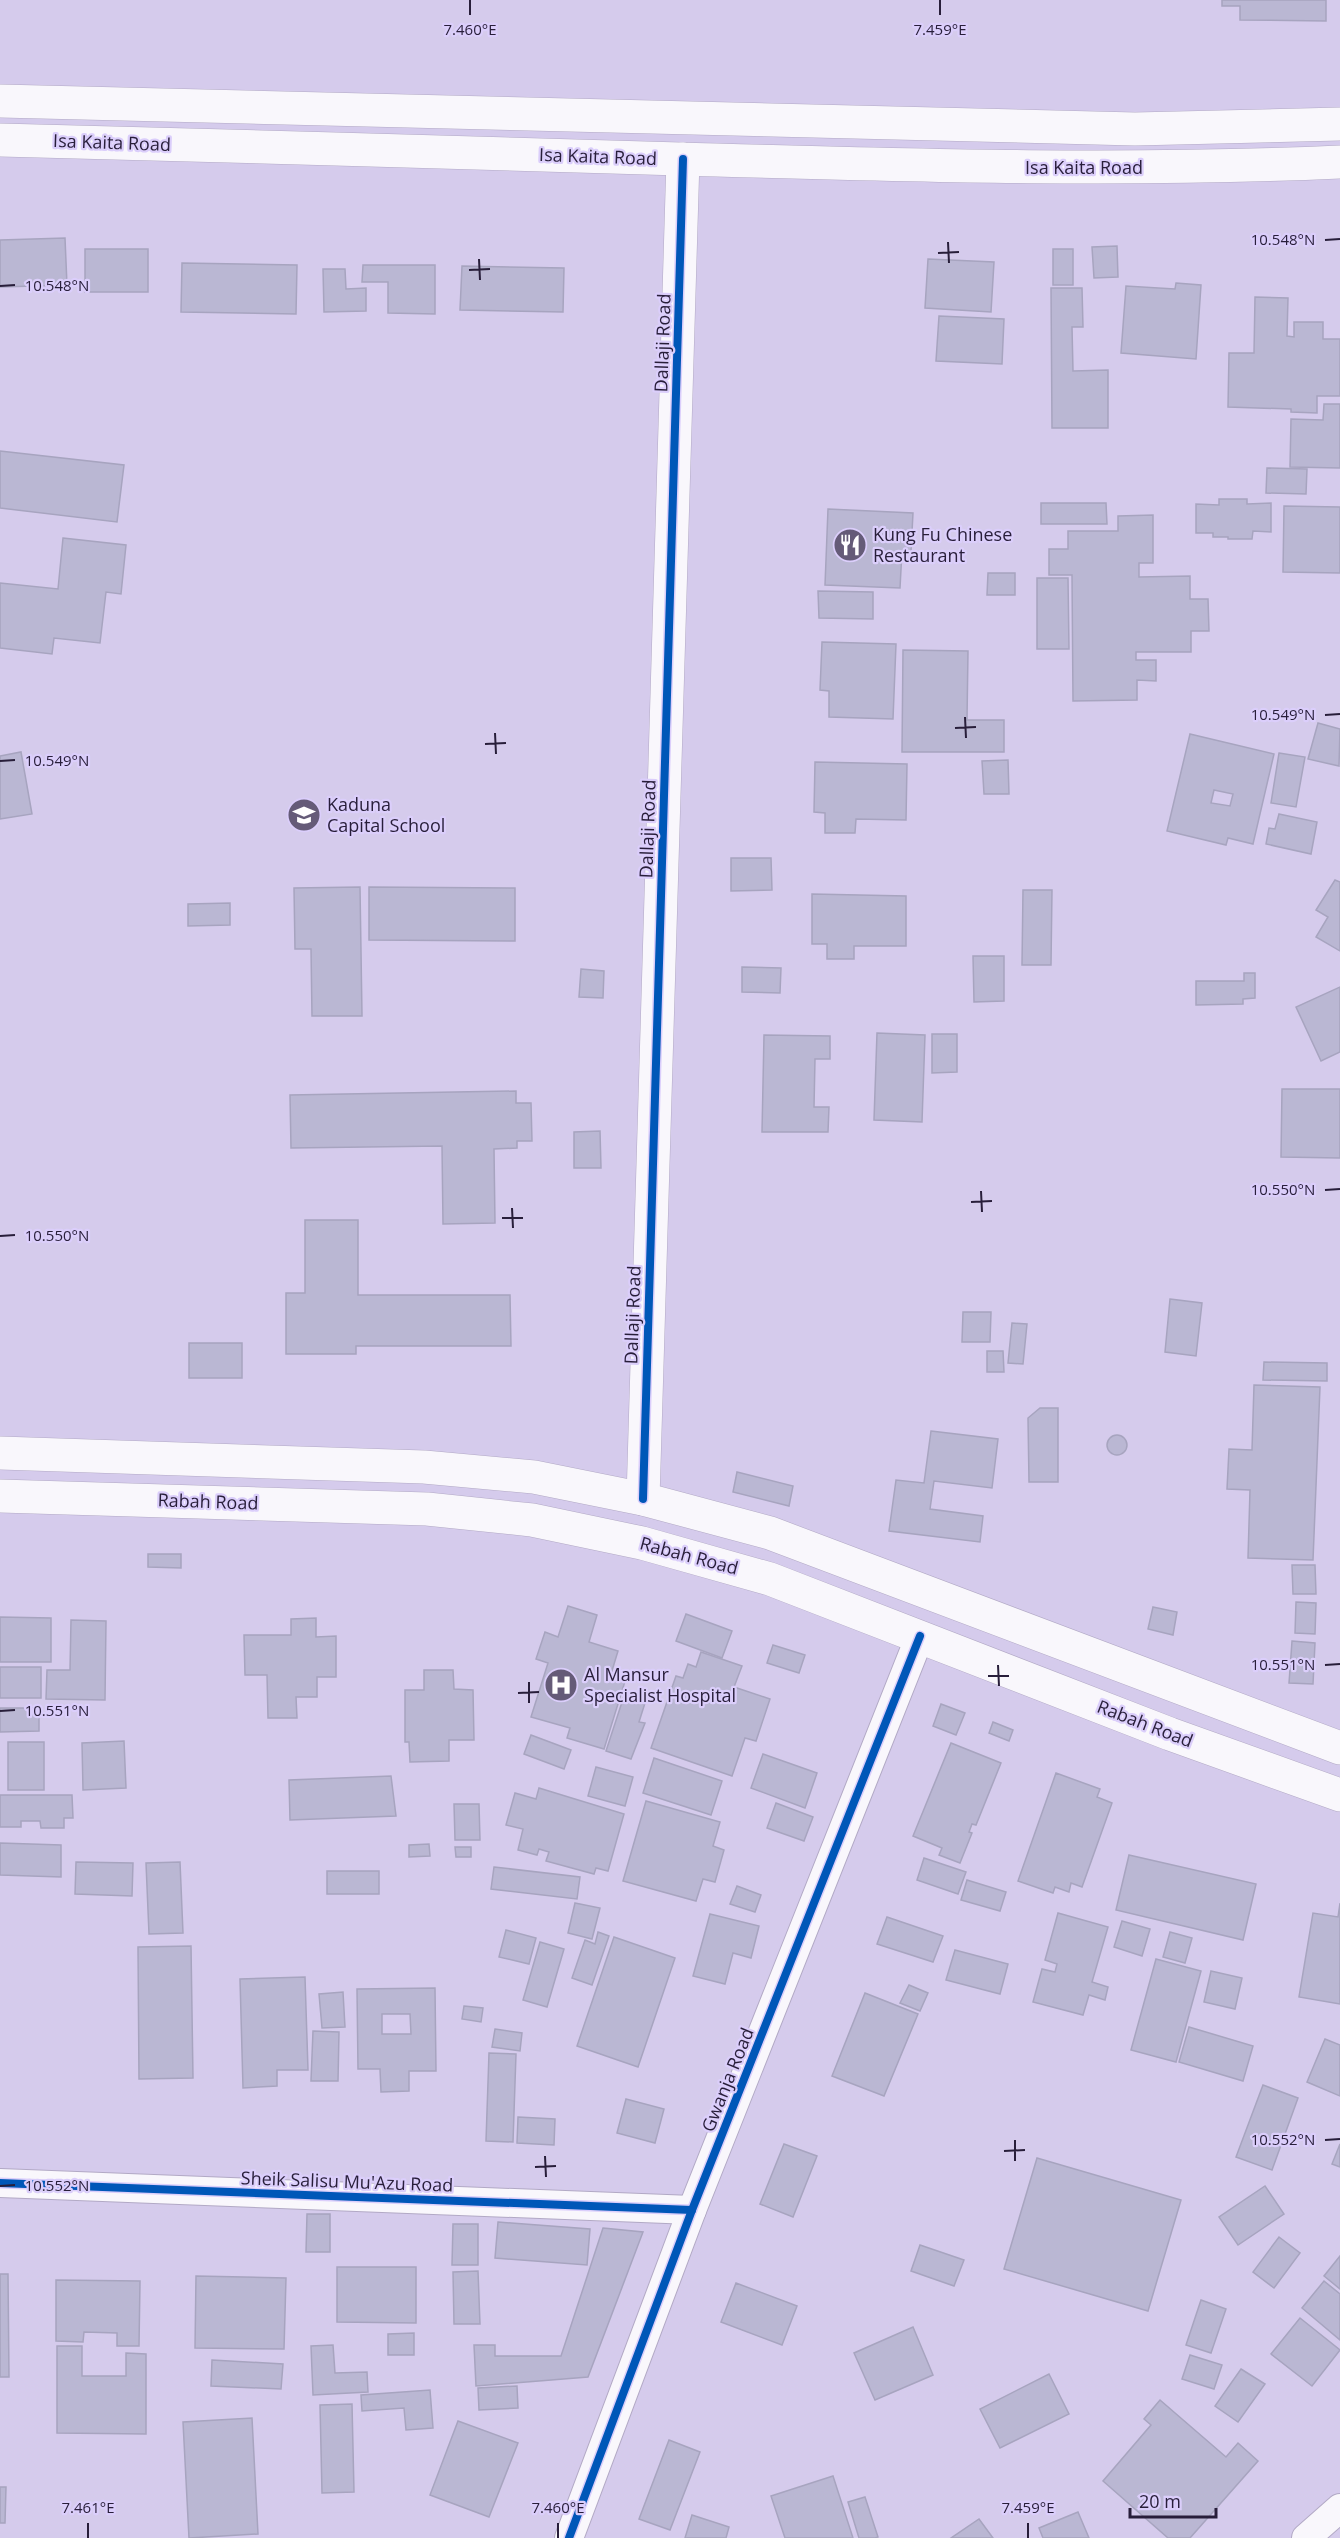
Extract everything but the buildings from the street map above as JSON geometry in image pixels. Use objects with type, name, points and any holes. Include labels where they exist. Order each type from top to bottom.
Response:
[{"type":"main road","points":[[0,101],[1135,129],[1340,124]]},
{"type":"main road","name":"Isa Kaita Road","points":[[0,140],[902,167],[1067,169],[1226,167],[1340,162]]},
{"type":"main road","name":"Dallaji Road","points":[[643,1499],[683,159]]},
{"type":"main road","points":[[0,1453],[424,1467],[534,1477],[643,1499],[770,1533],[1340,1748]]},
{"type":"main road","name":"Rabah Road","points":[[0,1496],[427,1509],[532,1520],[642,1543],[770,1579],[1170,1734],[1340,1795]]},
{"type":"street","name":"Gwanja Road","points":[[569,2538],[692,2210],[920,1636]]},
{"type":"street","name":"Sheik Salisu Mu'Azu Road","points":[[0,2183],[692,2210]]},
{"type":"street","points":[[1306,2538],[1340,2508]]},
{"type":"cycle path","points":[[643,1499],[683,159]]},
{"type":"cycle path","points":[[569,2538],[692,2210],[920,1636]]},
{"type":"cycle path","points":[[0,2183],[692,2210]]},
{"type":"place","name":"Kung Fu Chinese Restaurant","points":[[850,545]]},
{"type":"place","name":"Kaduna Capital School","points":[[304,815]]},
{"type":"place","name":"Al Mansur Specialist Hospital","points":[[561,1685]]}]
